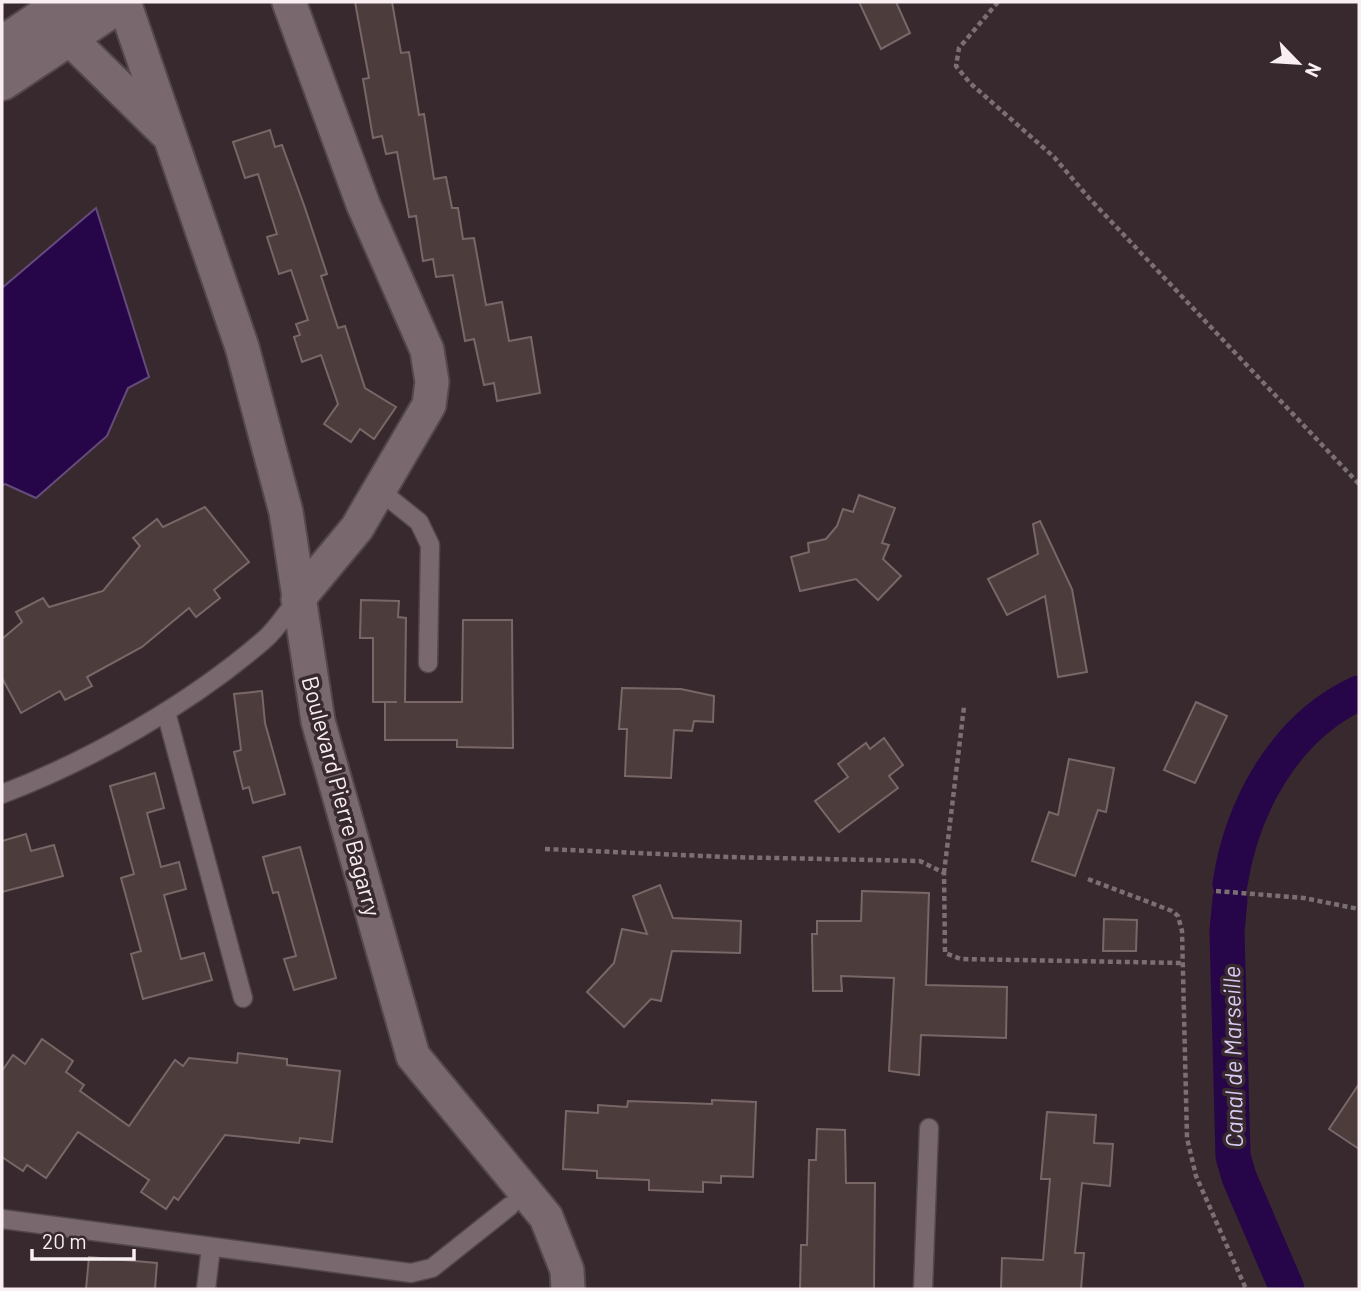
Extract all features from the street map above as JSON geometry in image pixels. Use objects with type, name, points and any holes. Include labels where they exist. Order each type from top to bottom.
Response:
[{"type":"street","points":[[2,46],[62,17],[123,2]]},
{"type":"street","name":"Boulevard Pierre Bagarry","points":[[123,2],[242,347],[286,512],[318,721],[413,1056],[546,1217],[567,1269],[569,1289]]},
{"type":"street","points":[[289,2],[363,204],[427,350],[432,382],[429,405],[357,527],[298,598]]},
{"type":"street","points":[[2,81],[62,17]]},
{"type":"street","name":"Boulevard Pierre Bagarry","points":[[62,17],[171,139]]},
{"type":"lane","points":[[379,490],[419,522],[430,545],[428,663]]},
{"type":"lane","points":[[2,794],[38,780],[166,712],[266,638],[298,598]]},
{"type":"lane","points":[[166,712],[243,998]]},
{"type":"lane","points":[[923,1289],[929,1128]]},
{"type":"lane","points":[[2,1219],[411,1273],[432,1268],[510,1206]]},
{"type":"lane","points":[[206,1289],[211,1247]]},
{"type":"path","points":[[998,2],[959,48],[956,66],[970,83],[1054,157],[1089,198],[1359,484]]},
{"type":"path","points":[[964,706],[944,873],[945,953],[961,959],[1182,963]]},
{"type":"path","points":[[545,849],[727,858],[920,861],[944,873]]},
{"type":"path","points":[[1088,879],[1172,911],[1178,916],[1182,931],[1187,1139],[1196,1176],[1246,1289]]},
{"type":"path","points":[[1216,891],[1304,898],[1359,909]]},
{"type":"shaded area","points":[[96,208],[149,377],[128,388],[107,436],[36,498],[5,484],[2,486],[2,288]]},
{"type":"building","points":[[355,2],[392,2],[401,53],[409,52],[419,115],[424,114],[434,179],[446,177],[452,208],[458,208],[463,239],[474,238],[486,305],[502,302],[509,341],[531,337],[540,393],[497,401],[494,383],[484,385],[474,339],[465,341],[453,275],[436,277],[433,259],[423,261],[416,216],[409,217],[397,152],[386,154],[382,136],[373,138],[363,79],[369,78]]},
{"type":"building","points":[[859,2],[896,2],[910,33],[881,49]]},
{"type":"building","points":[[270,130],[275,147],[282,145],[327,274],[321,276],[338,328],[345,326],[365,388],[396,407],[374,439],[360,429],[351,442],[324,424],[338,404],[321,355],[302,362],[294,337],[300,335],[296,324],[308,320],[291,270],[279,274],[267,237],[277,234],[258,174],[245,178],[233,142]]},
{"type":"building","points":[[859,495],[895,508],[882,543],[889,545],[883,559],[901,576],[878,600],[856,579],[800,591],[791,557],[809,552],[808,543],[826,539],[837,526],[843,509],[853,512]]},
{"type":"building","points":[[205,507],[249,562],[214,590],[220,598],[196,617],[189,608],[142,647],[87,677],[92,686],[65,700],[60,691],[21,713],[2,678],[2,639],[22,622],[16,612],[43,598],[49,607],[103,591],[140,546],[133,538],[157,519],[163,527]]},
{"type":"building","points":[[1040,521],[1072,589],[1087,672],[1058,677],[1045,596],[1007,615],[988,579],[1038,554],[1033,524]]},
{"type":"building","points":[[361,600],[399,601],[398,617],[406,618],[405,702],[462,702],[463,620],[512,620],[513,748],[457,747],[457,740],[385,740],[385,702],[373,702],[373,638],[360,638]]},
{"type":"building","points":[[622,688],[681,689],[714,696],[713,722],[694,721],[692,731],[674,730],[671,778],[625,776],[627,729],[619,729]]},
{"type":"building","points":[[262,691],[265,723],[285,794],[253,803],[249,787],[243,789],[234,752],[241,750],[234,694]]},
{"type":"building","points":[[1196,702],[1227,716],[1195,783],[1164,770]]},
{"type":"building","points":[[884,738],[903,765],[889,776],[898,788],[839,832],[815,801],[848,777],[838,764],[866,743],[870,749]]},
{"type":"building","points":[[1069,759],[1114,768],[1106,812],[1098,810],[1075,876],[1032,861],[1049,812],[1058,815]]},
{"type":"building","points":[[155,773],[164,808],[147,813],[161,867],[179,862],[186,889],[164,895],[181,959],[204,953],[212,980],[143,999],[131,954],[141,951],[121,878],[134,874],[110,786]]},
{"type":"building","points":[[26,834],[31,851],[54,845],[63,876],[2,892],[2,841]]},
{"type":"building","points":[[300,847],[336,978],[294,990],[284,959],[296,956],[278,892],[273,893],[263,857]]},
{"type":"building","points":[[660,885],[673,918],[741,921],[740,953],[672,951],[661,1001],[651,999],[624,1027],[587,992],[614,963],[622,929],[647,934],[633,896]]},
{"type":"building","points":[[862,891],[929,893],[926,985],[1007,987],[1006,1038],[921,1035],[919,1075],[889,1071],[894,978],[841,976],[842,991],[813,991],[812,934],[817,934],[817,921],[861,921]]},
{"type":"building","points":[[1104,919],[1137,920],[1136,951],[1103,951]]},
{"type":"building","points":[[42,1039],[73,1061],[66,1072],[84,1085],[80,1091],[129,1126],[175,1060],[183,1066],[189,1058],[237,1063],[238,1053],[287,1059],[287,1065],[340,1071],[332,1142],[300,1138],[299,1143],[225,1135],[178,1200],[174,1197],[166,1209],[141,1192],[149,1180],[78,1132],[46,1178],[27,1165],[23,1171],[2,1157],[2,1071],[13,1055],[25,1064]]},
{"type":"building","points":[[1359,1084],[1359,1149],[1329,1129]]},
{"type":"building","points":[[712,1100],[756,1102],[753,1177],[721,1176],[721,1183],[703,1182],[703,1192],[649,1190],[649,1180],[597,1178],[597,1171],[563,1169],[566,1111],[598,1113],[598,1105],[627,1107],[628,1101],[712,1104]]},
{"type":"building","points":[[1047,1112],[1096,1115],[1094,1143],[1113,1144],[1110,1186],[1082,1183],[1075,1253],[1084,1253],[1081,1289],[1001,1289],[1002,1258],[1043,1260],[1050,1179],[1041,1179]]},
{"type":"building","points":[[817,1129],[845,1130],[846,1183],[875,1183],[874,1289],[800,1289],[801,1245],[807,1245],[809,1160],[816,1160]]},
{"type":"building","points":[[89,1257],[157,1263],[155,1289],[86,1289]]},
{"type":"waterway","name":"Canal de Marseille","points":[[1230,884],[1245,826],[1271,772],[1309,726],[1359,693]]},
{"type":"waterway","name":"Canal de Marseille","points":[[1230,899],[1227,931],[1233,1156],[1239,1177],[1287,1289]]}]
